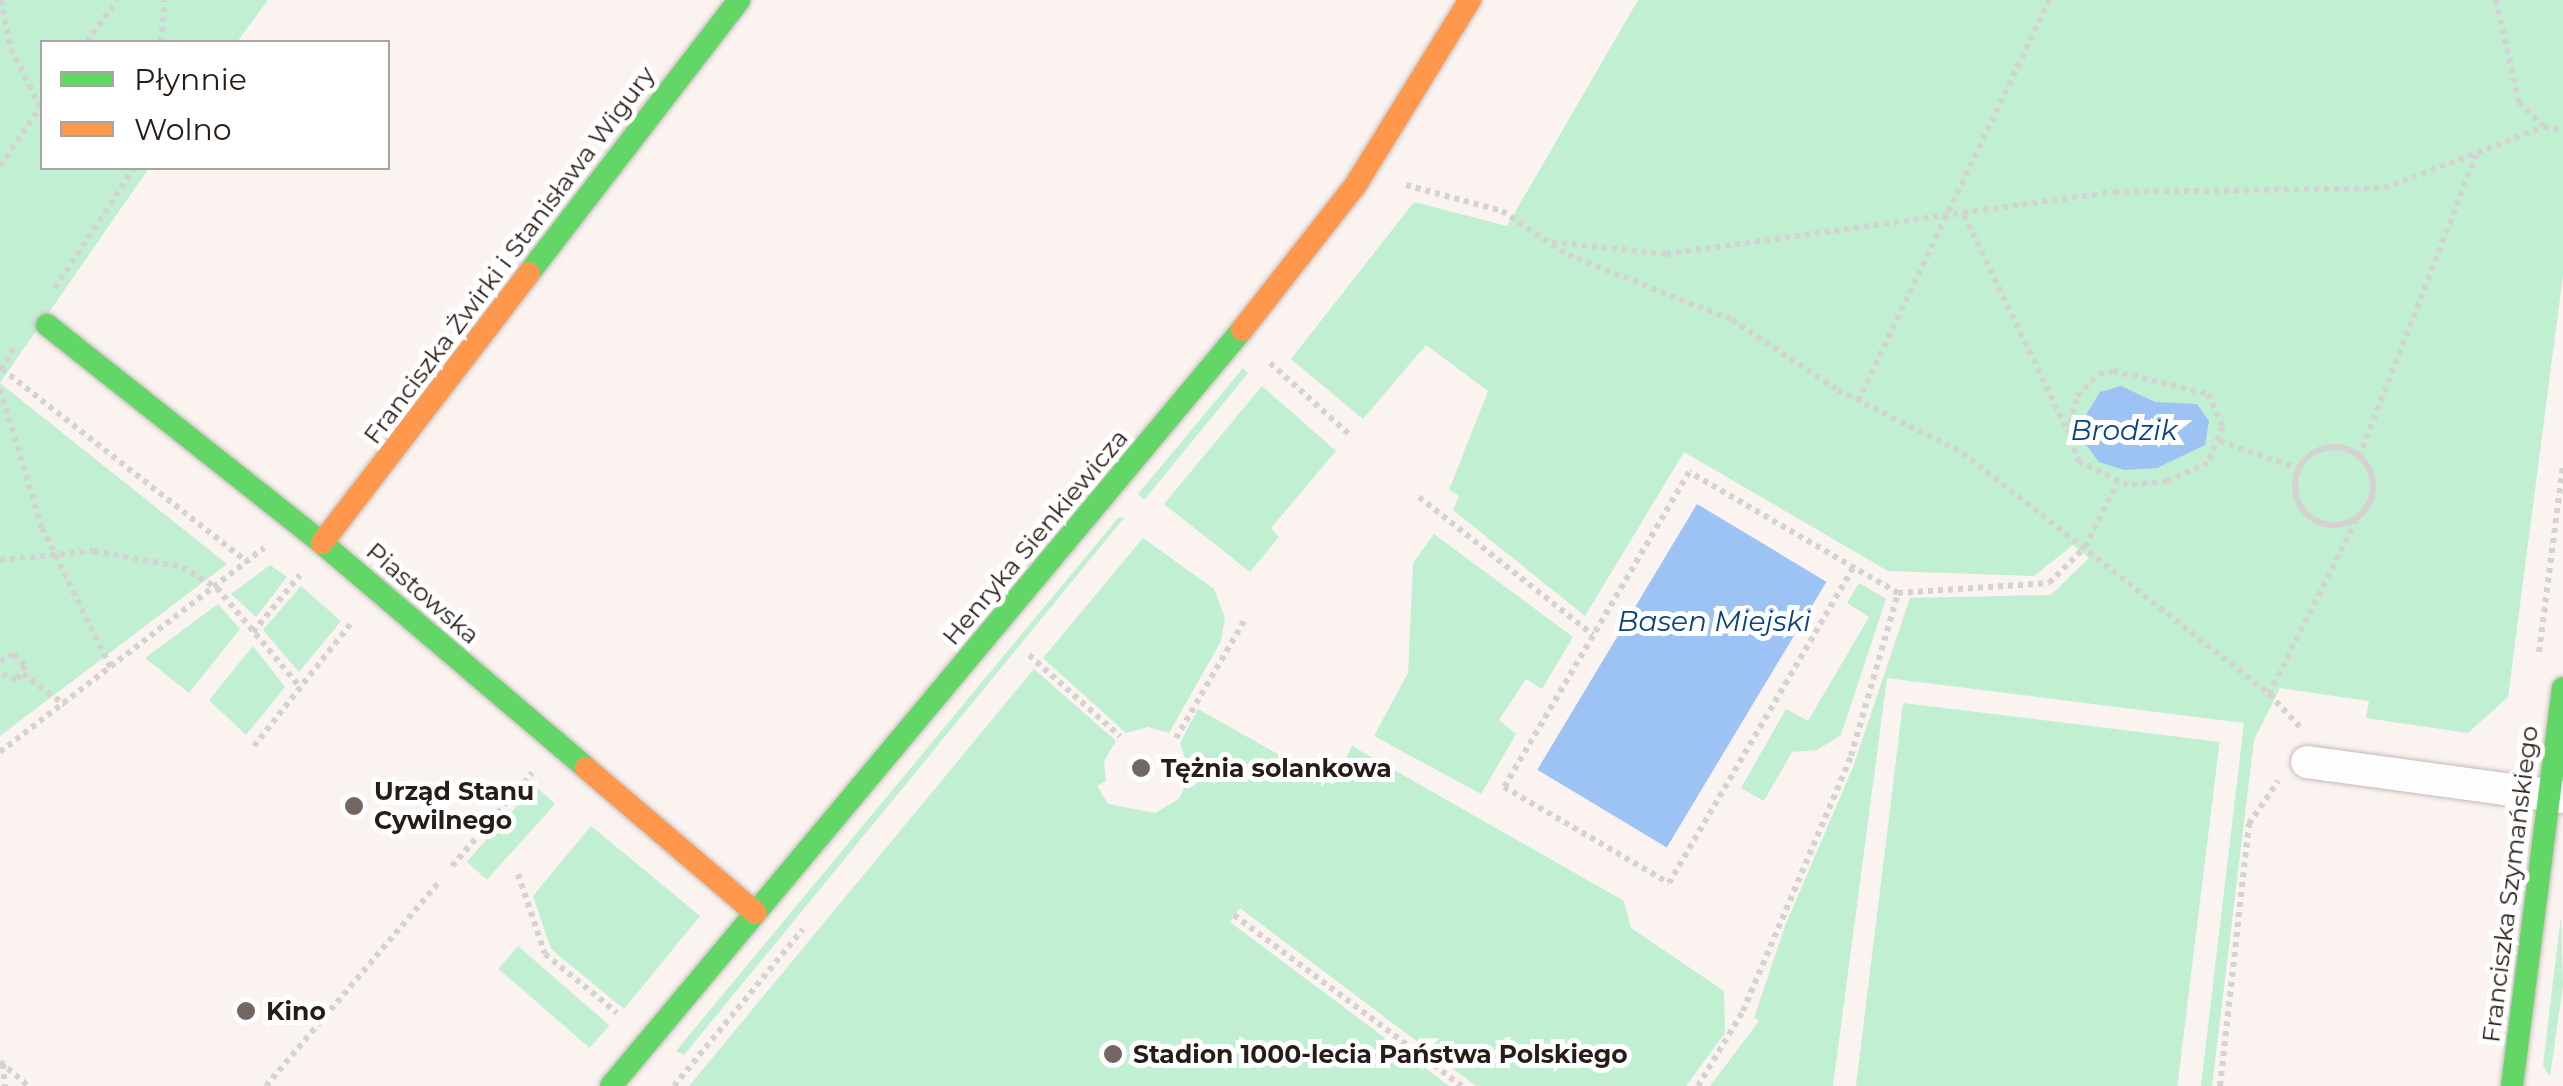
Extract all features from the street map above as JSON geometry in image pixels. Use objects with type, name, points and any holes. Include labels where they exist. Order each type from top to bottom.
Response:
[{"type":"street","name":"Franciszka Żwirki i Stanisława Wigury","points":[[322,543],[739,0]]},
{"type":"street","name":"Henryka Sienkiewicza","points":[[610,1086],[1344,200],[1470,0]]},
{"type":"street","name":"Piastowska","points":[[48,325],[322,543],[756,913]]},
{"type":"street","name":"Franciszka Szymańskiego","points":[[2512,1086],[2556,796],[2563,688]]},
{"type":"street","points":[[2307,762],[2556,796]]},
{"type":"path","points":[[2,0],[11,49],[40,104]]},
{"type":"path","points":[[87,40],[117,0]]},
{"type":"path","points":[[161,40],[164,0]]},
{"type":"path","points":[[1858,401],[2049,0]]},
{"type":"path","points":[[2496,0],[2519,102],[2544,128]]},
{"type":"path","points":[[0,166],[40,107]]},
{"type":"path","points":[[1546,241],[1666,254],[2114,192],[2397,186],[2544,128],[2563,130]]},
{"type":"path","points":[[2269,694],[2374,488],[2360,458],[2476,156]]},
{"type":"path","points":[[49,296],[133,170]]},
{"type":"path","points":[[1402,184],[1502,211],[1546,241],[1732,320],[1858,401],[1972,458],[2269,694],[2296,720],[2307,762]]},
{"type":"path","points":[[1964,215],[2079,462],[2117,483],[2190,474],[2208,463],[2220,441],[2222,414],[2208,394],[2114,371],[2086,383],[2068,433]]},
{"type":"path","points":[[21,337],[1,371],[247,562]]},
{"type":"path","points":[[1270,363],[1350,435]]},
{"type":"path","points":[[0,388],[52,552],[112,670]]},
{"type":"path","points":[[2220,441],[2297,468]]},
{"type":"path","points":[[2357,519],[2334,525],[2313,517],[2294,490],[2297,468],[2321,450],[2360,458]]},
{"type":"path","points":[[1853,568],[1669,884],[1504,787],[1689,472],[1898,593],[2031,589],[2049,584],[2084,547],[2117,483]]},
{"type":"path","points":[[1419,498],[1593,635]]},
{"type":"path","points":[[0,752],[112,670],[271,543]]},
{"type":"path","points":[[0,560],[52,552],[166,562],[217,588],[300,686]]},
{"type":"path","points":[[253,632],[304,570]]},
{"type":"path","points":[[1698,1086],[1744,1011],[1850,756],[1898,593]]},
{"type":"path","points":[[254,746],[358,615]]},
{"type":"path","points":[[1176,738],[1244,621]]},
{"type":"path","points":[[1,659],[18,655],[23,674],[65,705]]},
{"type":"path","points":[[1029,656],[1120,736]]},
{"type":"path","points":[[0,672],[12,680],[23,674]]},
{"type":"path","points":[[452,866],[536,768]]},
{"type":"path","points":[[2220,1086],[2249,824],[2274,780]]},
{"type":"path","points":[[518,874],[545,954],[626,1020]]},
{"type":"path","points":[[266,1086],[440,881]]},
{"type":"path","points":[[1234,915],[1462,1086]]},
{"type":"path","points":[[1,1063],[5,1086]]},
{"type":"path","points":[[1,1063],[29,1086]]},
{"type":"green space","points":[[0,0],[268,0],[238,40],[40,40],[40,170],[148,170],[0,383]]},
{"type":"green space","points":[[1638,0],[2563,0],[2563,275],[2508,697],[2468,733],[2366,718],[2369,701],[2280,688],[2254,740],[2212,1086],[2201,1086],[2244,723],[1887,678],[1833,1086],[1710,1086],[1759,1021],[1754,1018],[1785,926],[1853,767],[1910,598],[2051,595],[2089,558],[2073,545],[2034,576],[1888,571],[1684,452],[1585,616],[1453,510],[1459,496],[1449,490],[1488,391],[1426,345],[1363,419],[1291,359],[1414,202],[1507,226]]},
{"type":"green space","points":[[1243,368],[1248,373],[1144,500],[1138,494]]},
{"type":"green space","points":[[0,383],[227,564],[0,736]]},
{"type":"green space","points":[[1262,386],[1336,451],[1271,528],[1279,537],[1250,572],[1164,504]]},
{"type":"green space","points":[[1118,518],[1124,518],[684,1055],[676,1051]]},
{"type":"green space","points":[[1434,534],[1573,637],[1542,689],[1526,679],[1499,720],[1516,734],[1481,794],[1374,736],[1408,673],[1413,563]]},
{"type":"green space","points":[[1143,538],[1214,589],[1225,618],[1221,641],[1169,733],[1148,727],[1126,733],[1043,658]]},
{"type":"green space","points":[[270,565],[287,577],[256,617],[231,594]]},
{"type":"green space","points":[[1859,583],[1886,599],[1841,735],[1817,750],[1792,752],[1764,801],[1741,788],[1786,709],[1808,721],[1869,617],[1847,603]]},
{"type":"green space","points":[[301,586],[341,621],[299,672],[263,630]]},
{"type":"green space","points":[[218,604],[240,629],[189,693],[145,658]]},
{"type":"green space","points":[[253,646],[285,687],[246,735],[209,700]]},
{"type":"green space","points":[[1034,669],[1116,741],[1104,761],[1106,781],[1097,786],[1108,804],[1155,813],[1179,799],[1190,774],[1180,743],[1198,709],[1333,785],[1352,746],[1624,901],[1631,928],[1724,991],[1725,1033],[1686,1086],[1476,1086],[1240,908],[1230,922],[1449,1086],[689,1086]]},
{"type":"green space","points":[[1903,703],[2220,742],[2177,1086],[1856,1086]]},
{"type":"green space","points":[[535,786],[555,804],[487,880],[467,862]]},
{"type":"green space","points":[[591,826],[700,916],[624,1009],[551,949],[533,896]]},
{"type":"green space","points":[[2561,916],[2563,985],[2550,1077],[2543,1065]]},
{"type":"green space","points":[[518,946],[609,1025],[590,1048],[498,969]]},
{"type":"water","name":"Brodzik","points":[[2121,386],[2155,402],[2197,404],[2209,421],[2205,445],[2157,468],[2124,470],[2099,462],[2084,442],[2083,420],[2100,392]]},
{"type":"water","name":"Basen Miejski","points":[[1697,504],[1826,582],[1667,847],[1537,770]]},
{"type":"traffic: fast","points":[[529,273],[739,0]]},
{"type":"traffic: fast","points":[[47,325],[322,543],[586,768]]},
{"type":"traffic: fast","points":[[611,1086],[1242,330]]},
{"type":"traffic: fast","points":[[2512,1086],[2563,688]]},
{"type":"traffic: slow","points":[[1242,330],[1355,186],[1470,0]]},
{"type":"traffic: slow","points":[[322,543],[529,273]]},
{"type":"traffic: slow","points":[[586,768],[756,913]]},
{"type":"place","name":"Tężnia solankowa","points":[[1141,768]]},
{"type":"place","name":"Urząd Stanu Cywilnego","points":[[354,806]]},
{"type":"place","name":"Kino","points":[[246,1011]]},
{"type":"place","name":"Stadion 1000-lecia Państwa Polskiego","points":[[1113,1054]]}]
